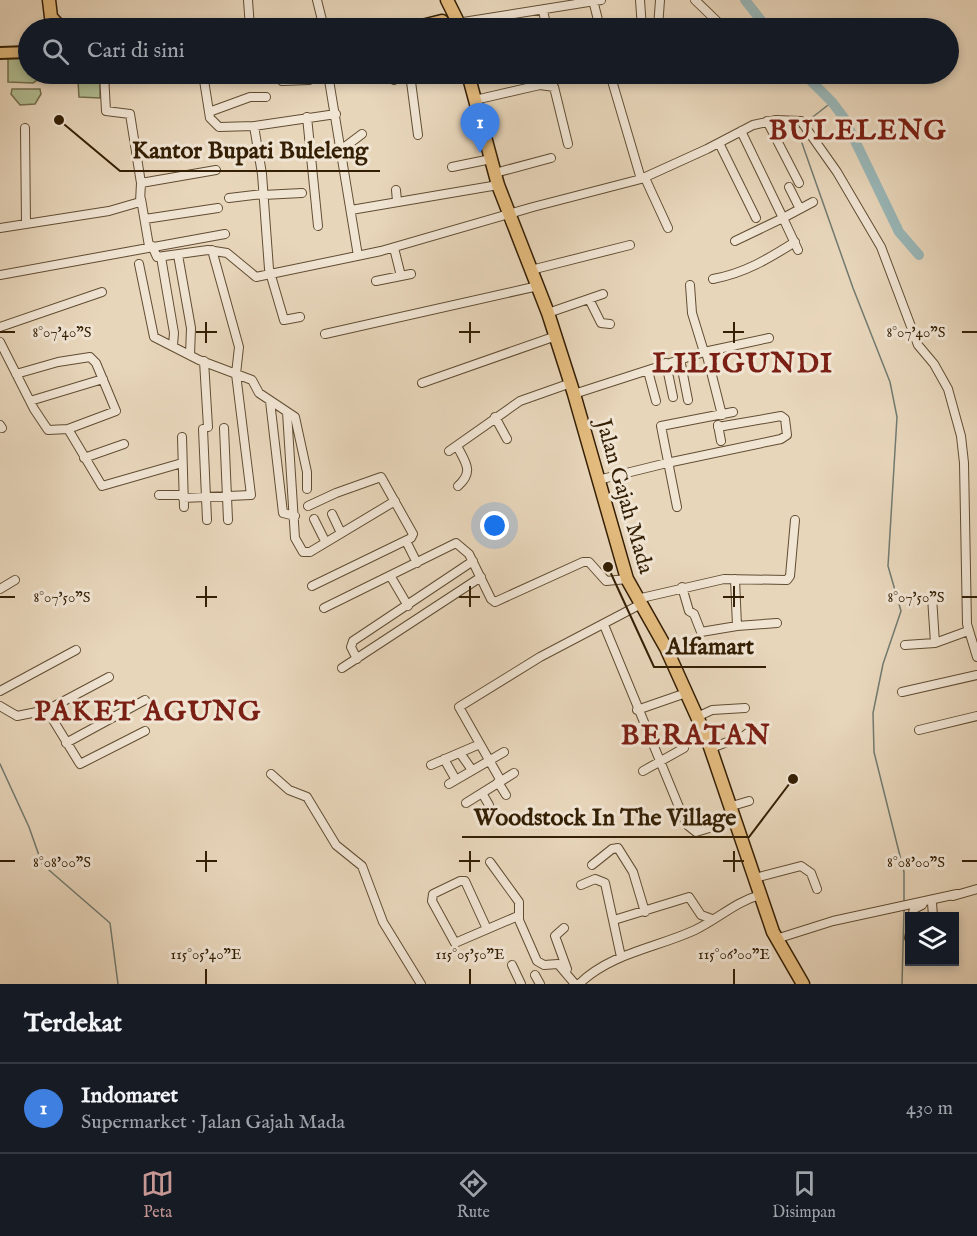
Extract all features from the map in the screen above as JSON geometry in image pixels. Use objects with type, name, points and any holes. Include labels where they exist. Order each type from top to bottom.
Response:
[{"type":"highway","points":[[49,0],[49,18]]},
{"type":"highway","name":"Jalan Gajah Mada","points":[[471,84],[496,179],[556,336],[627,579],[666,648],[711,748],[776,939],[803,984]]},
{"type":"main road","points":[[0,53],[18,52]]},
{"type":"street","points":[[248,0],[249,18]]},
{"type":"street","points":[[317,0],[322,18]]},
{"type":"street","points":[[469,18],[543,11],[559,4],[596,0],[599,18]]},
{"type":"street","points":[[640,0],[641,18]]},
{"type":"street","points":[[659,18],[660,0]]},
{"type":"street","points":[[695,0],[714,18]]},
{"type":"street","points":[[543,11],[545,18]]},
{"type":"street","points":[[105,84],[106,111],[130,114],[144,219],[154,254],[161,257],[212,250],[229,254],[250,274],[259,278],[394,248],[643,179],[741,131],[767,121],[803,123],[874,234],[915,340],[940,374],[953,404],[963,453],[968,631],[977,657]]},
{"type":"street","points":[[205,84],[211,121],[219,127],[254,126],[336,114]]},
{"type":"street","points":[[330,84],[358,256]]},
{"type":"street","points":[[411,84],[418,135]]},
{"type":"street","points":[[613,84],[643,179],[668,228]]},
{"type":"street","points":[[475,100],[540,85],[554,87],[568,144]]},
{"type":"street","points":[[209,112],[249,97],[266,97]]},
{"type":"street","points":[[307,117],[318,226]]},
{"type":"street","points":[[767,121],[799,183]]},
{"type":"street","points":[[254,126],[259,154],[270,275],[284,320],[300,317]]},
{"type":"street","points":[[25,128],[26,224]]},
{"type":"street","points":[[713,279],[733,275],[759,265],[797,246],[741,131]]},
{"type":"street","points":[[342,149],[362,134]]},
{"type":"street","points":[[719,143],[756,218]]},
{"type":"street","points":[[234,156],[259,154]]},
{"type":"street","points":[[351,210],[496,179],[551,158]]},
{"type":"street","points":[[452,168],[491,159]]},
{"type":"street","points":[[141,183],[216,170]]},
{"type":"street","points":[[789,187],[800,208]]},
{"type":"street","points":[[396,190],[397,201]]},
{"type":"street","points":[[229,198],[263,194],[302,194]]},
{"type":"street","points":[[0,228],[109,211],[135,205],[141,199]]},
{"type":"street","points":[[735,241],[813,202]]},
{"type":"street","points":[[144,219],[218,208]]},
{"type":"street","points":[[0,275],[225,234]]},
{"type":"street","points":[[531,270],[630,245]]},
{"type":"street","points":[[394,248],[400,276]]},
{"type":"street","points":[[159,495],[206,497],[250,495],[236,374],[239,347],[212,250]]},
{"type":"street","points":[[178,255],[191,328],[190,355]]},
{"type":"street","points":[[161,257],[174,333],[173,345]]},
{"type":"street","points":[[139,264],[153,336],[204,362],[252,380],[259,393],[295,417],[307,472],[307,489]]},
{"type":"street","points":[[376,281],[411,273]]},
{"type":"street","points":[[690,285],[692,313],[705,352],[720,415],[718,427],[721,441]]},
{"type":"street","points":[[325,334],[538,286]]},
{"type":"street","points":[[0,327],[102,292]]},
{"type":"street","points":[[548,313],[603,294]]},
{"type":"street","points":[[589,299],[601,323],[610,324]]},
{"type":"street","points":[[422,383],[556,336]]},
{"type":"street","points":[[458,486],[467,478],[469,471],[453,449],[495,417],[530,396],[572,389],[648,371],[666,363],[705,352],[769,338]]},
{"type":"street","points":[[0,342],[16,374],[30,401],[48,430],[68,429],[116,411],[95,360],[87,356],[16,374]]},
{"type":"street","points":[[680,359],[688,400]]},
{"type":"street","points":[[204,362],[207,520]]},
{"type":"street","points":[[666,363],[673,397]]},
{"type":"street","points":[[648,371],[656,401]]},
{"type":"street","points":[[30,401],[103,379]]},
{"type":"street","points":[[270,401],[283,513],[295,516]]},
{"type":"street","points":[[287,412],[295,538],[303,552],[310,552],[395,501]]},
{"type":"street","points":[[677,507],[661,426],[733,412]]},
{"type":"street","points":[[598,480],[774,441],[787,435],[786,419],[781,416],[718,427]]},
{"type":"street","points":[[495,417],[507,439]]},
{"type":"street","points":[[224,428],[228,520]]},
{"type":"street","points":[[68,429],[99,484],[107,487],[182,462]]},
{"type":"street","points":[[182,437],[184,507]]},
{"type":"street","points":[[84,458],[124,444]]},
{"type":"street","points":[[308,506],[381,477],[413,531],[413,536],[406,541],[312,586]]},
{"type":"street","points":[[332,514],[341,533]]},
{"type":"street","points":[[314,519],[325,541]]},
{"type":"street","points":[[506,795],[459,707],[540,657],[603,625],[639,602],[682,587],[735,579],[789,578],[795,520]]},
{"type":"street","points":[[406,541],[417,563]]},
{"type":"street","points":[[324,608],[456,543],[464,548],[473,561],[491,599],[497,602],[583,562],[589,562],[606,581],[627,579]]},
{"type":"street","points":[[357,659],[351,647],[353,641],[473,561]]},
{"type":"street","points":[[391,577],[409,605],[420,617]]},
{"type":"street","points":[[342,668],[481,577]]},
{"type":"street","points":[[735,579],[737,626]]},
{"type":"street","points":[[0,589],[15,580]]},
{"type":"street","points":[[682,587],[688,611],[694,614],[700,632],[777,623]]},
{"type":"street","points":[[932,597],[935,643]]},
{"type":"street","points":[[603,625],[678,809],[690,829],[699,831],[736,820]]},
{"type":"street","points":[[905,645],[935,643],[968,631]]},
{"type":"street","points":[[0,690],[76,650]]},
{"type":"street","points":[[902,692],[977,675]]},
{"type":"street","points":[[0,706],[17,716],[47,710],[109,677]]},
{"type":"street","points":[[637,710],[686,693]]},
{"type":"street","points":[[66,743],[146,700]]},
{"type":"street","points":[[697,717],[712,710],[745,708]]},
{"type":"street","points":[[47,710],[77,762],[82,764],[145,731]]},
{"type":"street","points":[[919,730],[977,716]]},
{"type":"street","points":[[711,748],[744,736],[753,729]]},
{"type":"street","points":[[431,765],[480,744]]},
{"type":"street","points":[[644,771],[684,748]]},
{"type":"street","points":[[444,759],[453,782],[504,752]]},
{"type":"street","points":[[460,753],[472,770]]},
{"type":"street","points":[[466,803],[514,773]]},
{"type":"street","points":[[271,774],[289,790],[307,797],[336,845],[362,866],[383,922],[421,984]]},
{"type":"street","points":[[482,793],[489,805]]},
{"type":"street","points":[[732,806],[749,801]]},
{"type":"street","points":[[592,865],[612,849],[618,848],[633,872],[645,912]]},
{"type":"street","points":[[490,862],[519,902],[518,916],[537,961],[544,965],[558,964],[574,984]]},
{"type":"street","points":[[755,878],[801,866],[811,873],[817,889]]},
{"type":"street","points":[[581,885],[595,879],[603,881],[621,957]]},
{"type":"street","points":[[487,929],[465,881],[460,881],[433,894],[432,901],[453,942],[462,942],[518,916]]},
{"type":"street","points":[[776,939],[833,921],[977,889]]},
{"type":"street","points":[[914,912],[916,907],[957,894]]},
{"type":"street","points":[[564,928],[555,933],[555,939],[566,969],[580,984],[600,966],[690,932],[733,906],[760,895]]},
{"type":"street","points":[[614,920],[691,897],[701,915],[712,919]]},
{"type":"street","points":[[932,903],[933,912]]},
{"type":"street","points":[[512,965],[521,984]]},
{"type":"street","points":[[535,975],[540,984]]},
{"type":"green space","points":[[8,58],[18,58],[18,82],[8,82]]},
{"type":"green space","points":[[78,84],[100,84],[100,98],[79,97]]},
{"type":"green space","points":[[12,89],[40,89],[41,94],[35,104],[20,105],[11,94]]},
{"type":"waterway","points":[[745,0],[759,18]]},
{"type":"waterway","points":[[814,84],[844,118],[899,232],[919,255]]},
{"type":"waterway","points":[[805,123],[832,102]]},
{"type":"waterway","points":[[801,126],[797,129],[853,288],[890,382],[897,417],[888,566],[901,611],[883,664],[873,713],[874,752],[904,872],[904,902]]},
{"type":"waterway","points":[[0,764],[29,827],[42,864],[110,923],[118,984]]},
{"type":"waterway","points":[[902,984],[904,910]]},
{"type":"place","name":"Kantor Bupati Buleleng","points":[[59,120]]},
{"type":"place","name":"Indomaret","points":[[480,153]]},
{"type":"place","name":"Alfamart","points":[[608,567]]},
{"type":"place","name":"Woodstock In The Village","points":[[793,779]]},
{"type":"district","name":"BULELENG","points":[[858,129]]},
{"type":"district","name":"LILIGUNDI","points":[[743,362]]},
{"type":"district","name":"PAKET AGUNG","points":[[148,710]]},
{"type":"district","name":"BERATAN","points":[[696,734]]}]
